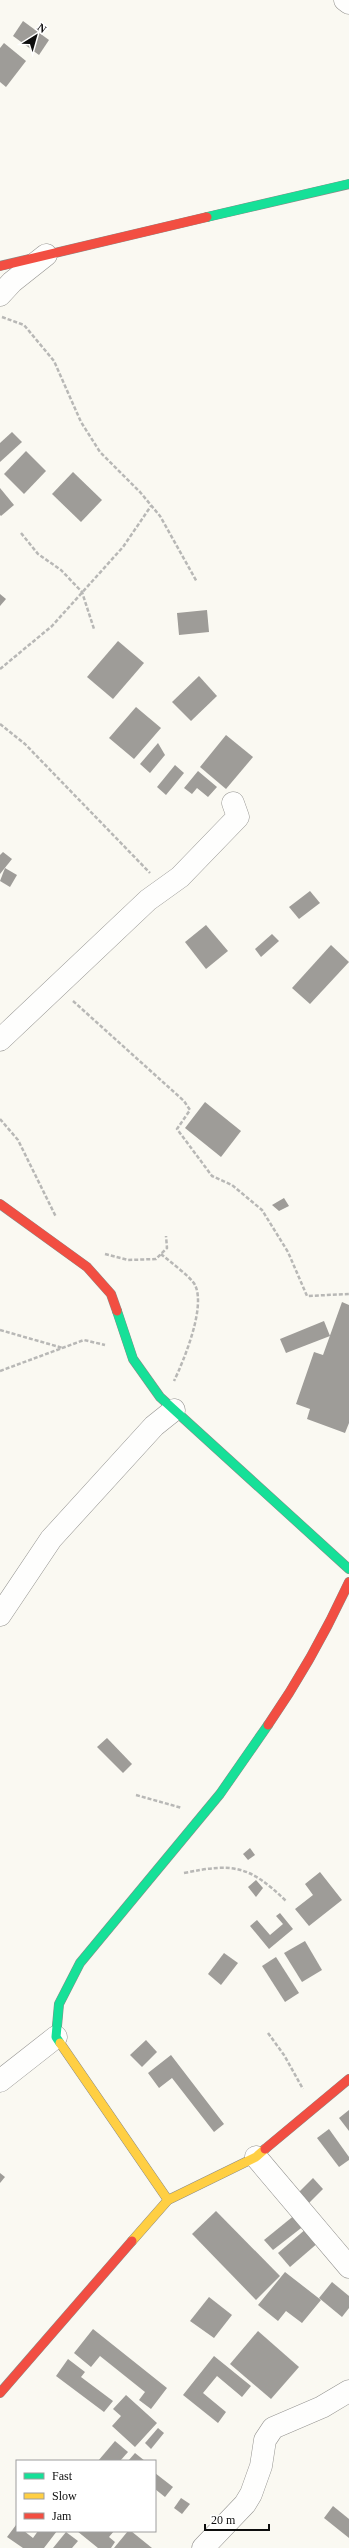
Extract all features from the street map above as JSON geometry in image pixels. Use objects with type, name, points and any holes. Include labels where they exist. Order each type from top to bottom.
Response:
[{"type":"street","points":[[345,0],[349,3]]},
{"type":"street","points":[[0,266],[349,184]]},
{"type":"street","points":[[0,296],[12,282],[46,255]]},
{"type":"street","points":[[0,1040],[57,988],[148,900],[180,877],[238,817],[233,804]]},
{"type":"street","points":[[0,1204],[87,1267],[111,1294],[134,1359],[160,1397],[349,1569]]},
{"type":"street","points":[[0,1615],[51,1539],[171,1407]]},
{"type":"street","points":[[168,2200],[56,2037],[59,2004],[80,1963],[220,1794],[290,1693],[335,1613],[349,1582]]},
{"type":"street","points":[[0,2081],[56,2037]]},
{"type":"street","points":[[0,2393],[168,2200],[256,2157],[349,2079]]},
{"type":"street","points":[[256,2157],[349,2268]]},
{"type":"street","points":[[203,2548],[240,2509],[251,2494],[261,2466],[265,2440],[273,2428],[322,2407],[349,2391]]},
{"type":"path","points":[[0,317],[24,325],[54,361],[81,422],[100,452],[160,516],[197,582]]},
{"type":"path","points":[[0,669],[52,626],[123,547],[152,506]]},
{"type":"path","points":[[21,533],[38,554],[61,570],[82,592],[94,629]]},
{"type":"path","points":[[0,724],[24,744],[127,852],[165,888]]},
{"type":"path","points":[[57,988],[84,1010],[184,1101],[190,1110],[177,1129],[212,1176],[232,1185],[262,1210],[288,1252],[307,1296],[349,1294]]},
{"type":"path","points":[[0,1119],[18,1140],[57,1220]]},
{"type":"path","points":[[98,1252],[128,1260],[156,1259],[167,1248],[166,1236]]},
{"type":"path","points":[[161,1254],[195,1285],[199,1302],[184,1359],[172,1386],[171,1407]]},
{"type":"path","points":[[0,1330],[64,1348]]},
{"type":"path","points":[[0,1371],[84,1340],[131,1351]]},
{"type":"path","points":[[136,1795],[176,1804],[200,1818]]},
{"type":"path","points":[[153,1874],[182,1873],[216,1866],[244,1870],[265,1881],[286,1901]]},
{"type":"path","points":[[268,2033],[284,2055],[313,2109]]},
{"type":"building","points":[[23,21],[49,40],[39,55],[13,36]]},
{"type":"building","points":[[4,43],[26,61],[6,87],[0,82],[0,48]]},
{"type":"building","points":[[12,432],[22,442],[0,462],[0,443]]},
{"type":"building","points":[[26,451],[46,471],[24,494],[4,474]]},
{"type":"building","points":[[73,472],[102,500],[81,522],[52,494]]},
{"type":"building","points":[[0,488],[14,505],[1,516],[0,515]]},
{"type":"building","points":[[0,594],[6,599],[0,606]]},
{"type":"building","points":[[207,610],[209,632],[179,635],[177,613]]},
{"type":"building","points":[[118,641],[144,663],[113,699],[87,677]]},
{"type":"building","points":[[199,676],[217,696],[191,721],[172,702]]},
{"type":"building","points":[[136,707],[161,728],[134,759],[109,738]]},
{"type":"building","points":[[226,735],[253,757],[226,789],[200,767]]},
{"type":"building","points":[[158,743],[165,755],[150,773],[140,764]]},
{"type":"building","points":[[175,765],[184,773],[166,795],[157,787]]},
{"type":"building","points":[[198,771],[217,787],[208,797],[197,788],[192,794],[184,788]]},
{"type":"building","points":[[3,852],[12,859],[0,874],[0,855]]},
{"type":"building","points":[[5,868],[17,875],[10,887],[0,881]]},
{"type":"building","points":[[310,891],[320,903],[299,919],[289,907]]},
{"type":"building","points":[[206,925],[228,951],[206,969],[185,942]]},
{"type":"building","points":[[272,934],[279,941],[261,957],[255,949]]},
{"type":"building","points":[[331,945],[349,962],[310,1004],[292,988]]},
{"type":"building","points":[[205,1102],[241,1131],[221,1157],[185,1128]]},
{"type":"building","points":[[284,1198],[289,1206],[279,1211],[272,1205]]},
{"type":"building","points":[[342,1302],[349,1305],[349,1423],[345,1433],[307,1419],[310,1409],[296,1404],[314,1352],[323,1355]]},
{"type":"building","points":[[324,1321],[330,1336],[286,1353],[280,1339]]},
{"type":"building","points":[[107,1738],[132,1764],[123,1773],[97,1747]]},
{"type":"building","points":[[250,1848],[255,1855],[248,1860],[243,1854]]},
{"type":"building","points":[[320,1872],[342,1900],[309,1926],[295,1909],[313,1895],[305,1884]]},
{"type":"building","points":[[256,1880],[263,1888],[256,1897],[248,1887]]},
{"type":"building","points":[[280,1913],[293,1929],[269,1949],[250,1926],[257,1920],[270,1935],[283,1924],[276,1916]]},
{"type":"building","points":[[305,1941],[322,1970],[302,1982],[284,1953]]},
{"type":"building","points":[[224,1953],[238,1963],[221,1985],[208,1974]]},
{"type":"building","points":[[276,1957],[299,1993],[285,2002],[262,1966]]},
{"type":"building","points":[[146,2040],[157,2052],[142,2067],[130,2055]]},
{"type":"building","points":[[171,2055],[224,2124],[214,2132],[172,2078],[159,2088],[148,2073]]},
{"type":"building","points":[[349,2110],[349,2131],[339,2118]]},
{"type":"building","points":[[329,2129],[349,2157],[349,2160],[339,2167],[317,2138]]},
{"type":"building","points":[[0,2173],[5,2177],[0,2183]]},
{"type":"building","points":[[313,2178],[323,2189],[309,2203],[299,2192]]},
{"type":"building","points":[[216,2211],[280,2276],[256,2300],[192,2234]]},
{"type":"building","points":[[296,2214],[305,2225],[273,2250],[264,2240]]},
{"type":"building","points":[[307,2228],[319,2242],[290,2267],[278,2253]]},
{"type":"building","points":[[285,2272],[321,2300],[302,2323],[286,2311],[278,2321],[258,2305]]},
{"type":"building","points":[[332,2282],[349,2296],[349,2308],[342,2317],[319,2298]]},
{"type":"building","points":[[209,2297],[232,2315],[214,2338],[190,2321]]},
{"type":"building","points":[[93,2329],[167,2388],[151,2409],[139,2400],[145,2392],[100,2356],[91,2367],[74,2353]]},
{"type":"building","points":[[258,2331],[299,2367],[271,2399],[230,2364]]},
{"type":"building","points":[[214,2356],[251,2386],[242,2397],[217,2376],[203,2393],[226,2412],[218,2423],[183,2395]]},
{"type":"building","points":[[68,2359],[85,2372],[81,2377],[113,2401],[104,2412],[56,2376]]},
{"type":"building","points":[[126,2395],[157,2423],[135,2447],[112,2426],[121,2416],[113,2409]]},
{"type":"building","points":[[158,2428],[164,2433],[151,2449],[145,2443]]},
{"type":"building","points":[[115,2441],[128,2452],[121,2460],[99,2460]]},
{"type":"building","points":[[135,2453],[144,2460],[129,2460]]},
{"type":"building","points":[[156,2474],[173,2487],[165,2497],[156,2490]]},
{"type":"building","points":[[181,2498],[190,2504],[182,2514],[174,2508]]},
{"type":"building","points":[[333,2506],[349,2519],[349,2538],[324,2518]]},
{"type":"building","points":[[16,2525],[16,2532],[25,2532],[33,2538],[37,2532],[56,2532],[44,2548],[23,2548],[7,2537]]},
{"type":"building","points":[[66,2532],[78,2541],[72,2548],[53,2548]]},
{"type":"building","points":[[78,2532],[113,2532],[109,2537],[115,2542],[111,2548],[98,2548]]},
{"type":"building","points":[[127,2532],[132,2532],[152,2548],[114,2548]]},
{"type":"traffic: fast","points":[[207,217],[349,184]]},
{"type":"traffic: fast","points":[[117,1311],[133,1359],[160,1397],[349,1569]]},
{"type":"traffic: fast","points":[[60,2043],[56,2037],[59,2004],[80,1963],[220,1794],[268,1725]]},
{"type":"traffic: slow","points":[[60,2043],[168,2200]]},
{"type":"traffic: slow","points":[[132,2241],[168,2200],[256,2157],[265,2149]]},
{"type":"traffic: jam","points":[[0,266],[207,217]]},
{"type":"traffic: jam","points":[[0,1204],[87,1267],[111,1294],[117,1311]]},
{"type":"traffic: jam","points":[[268,1725],[312,1655],[349,1582]]},
{"type":"traffic: jam","points":[[265,2149],[349,2079]]},
{"type":"traffic: jam","points":[[0,2393],[132,2241]]}]
